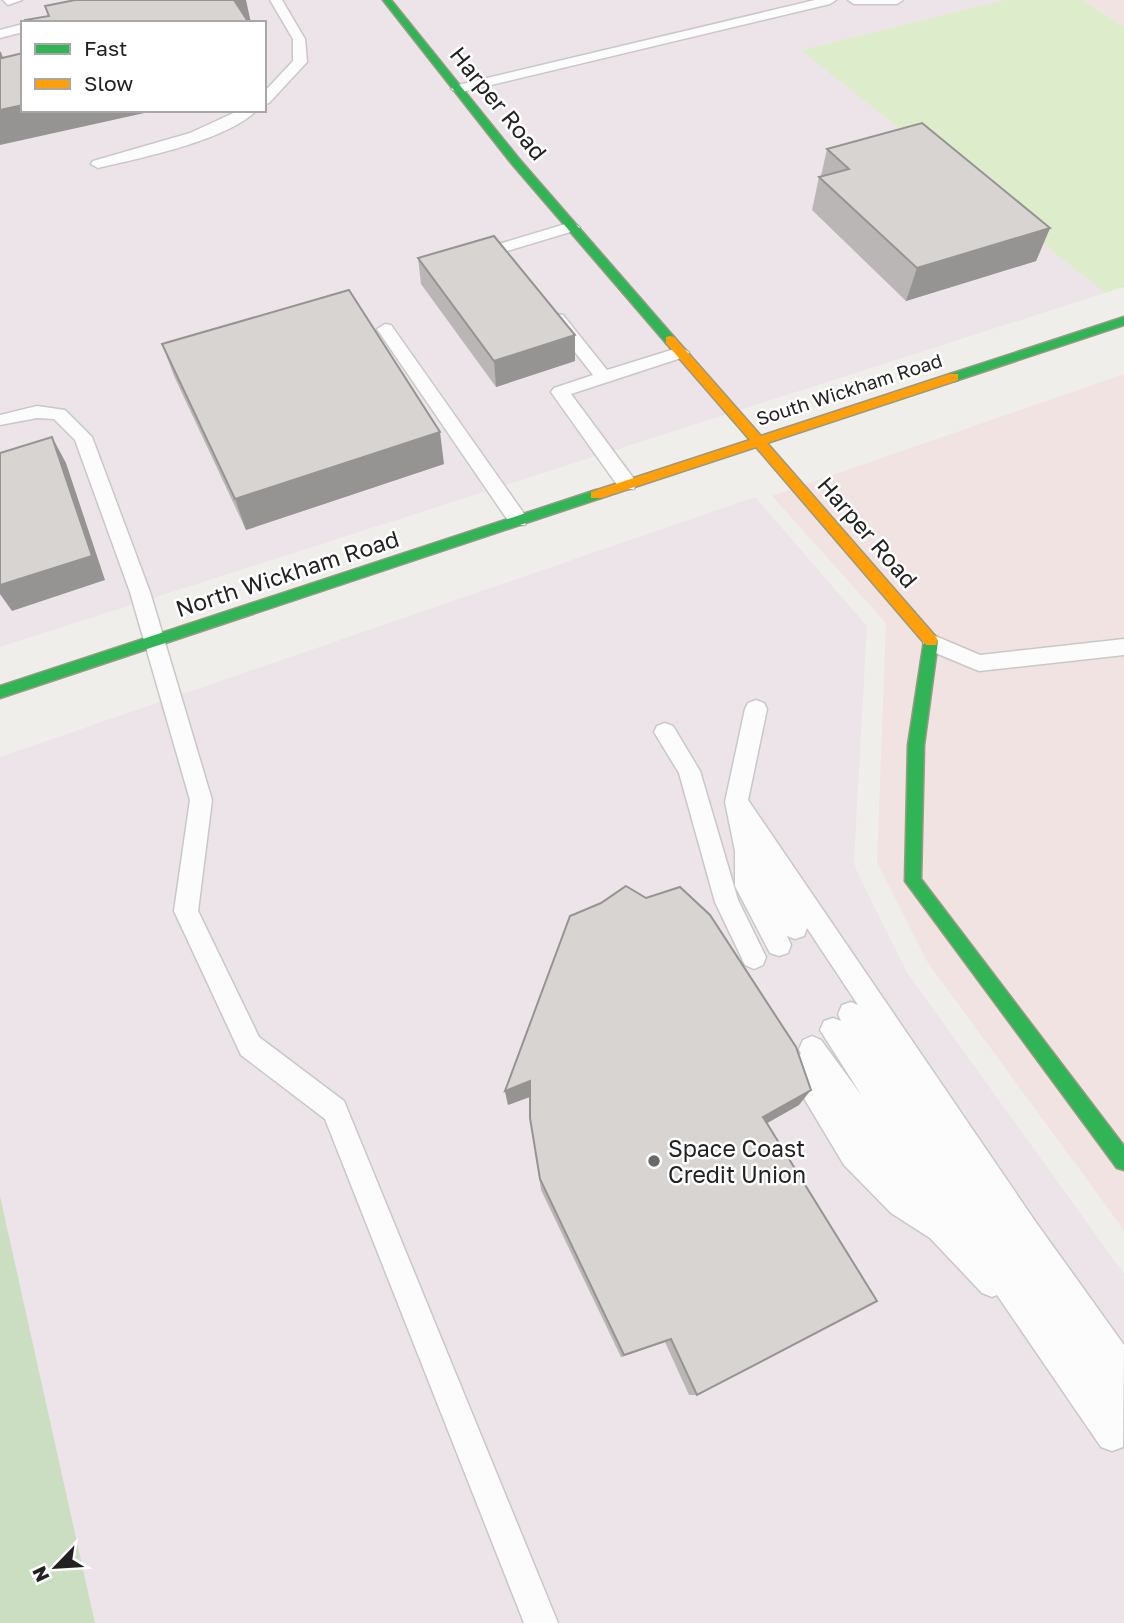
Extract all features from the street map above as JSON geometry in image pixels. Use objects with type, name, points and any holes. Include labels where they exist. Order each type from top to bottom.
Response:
[{"type":"street","name":"Harper Road","points":[[387,0],[572,227],[933,643]]},
{"type":"street","name":"South Wickham Road","points":[[588,497],[1124,321]]},
{"type":"street","name":"North Wickham Road","points":[[0,692],[588,497]]},
{"type":"street","points":[[933,643],[916,745],[913,881],[1124,1161]]},
{"type":"lane","points":[[266,98],[300,62],[299,39],[276,0]]},
{"type":"lane","points":[[458,89],[830,0]]},
{"type":"lane","points":[[854,0],[897,0]]},
{"type":"lane","points":[[0,34],[21,29]]},
{"type":"lane","points":[[98,164],[170,146],[233,121],[247,112]]},
{"type":"lane","points":[[463,259],[504,253],[572,227]]},
{"type":"lane","points":[[542,301],[604,378]]},
{"type":"lane","points":[[385,330],[518,520]]},
{"type":"lane","points":[[627,484],[559,393],[681,352]]},
{"type":"lane","points":[[3,420],[37,412],[59,414],[83,438],[141,592],[201,800],[186,911],[250,1046],[335,1110],[541,1623]]},
{"type":"lane","points":[[933,643],[979,663],[1124,647]]},
{"type":"lane","points":[[756,709],[736,802],[747,851],[787,936]]},
{"type":"lane","points":[[665,732],[690,771],[708,836],[707,864],[746,956]]},
{"type":"lane","points":[[736,802],[1025,1231],[1124,1370]]},
{"type":"lane","points":[[842,1022],[906,1141],[1040,1333]]},
{"type":"lane","points":[[842,1022],[912,1111],[1118,1424]]},
{"type":"lane","points":[[806,1058],[944,1234],[1040,1333],[1118,1424]]},
{"type":"shaded area","points":[[0,0],[1005,0],[802,50],[1105,293],[0,647]]},
{"type":"shaded area","points":[[1082,0],[1124,0],[1124,26]]},
{"type":"shaded area","points":[[1124,374],[1124,1230],[928,963],[877,863],[886,623],[772,496]]},
{"type":"shaded area","points":[[755,497],[867,626],[854,861],[856,869],[906,971],[1124,1274],[1124,1623],[95,1623],[0,1196],[0,757]]},
{"type":"green space","points":[[1005,0],[1082,0],[1124,26],[1124,287],[1105,293],[801,50]]},
{"type":"green space","points":[[0,1196],[95,1623],[0,1623]]},
{"type":"building","points":[[75,0],[234,0],[248,21],[25,21],[49,16],[45,6]]},
{"type":"building","points":[[0,52],[2,58],[21,53],[21,105],[0,110]]},
{"type":"building","points":[[922,123],[1050,228],[917,268],[819,177],[849,169],[827,149]]},
{"type":"building","points":[[494,236],[575,335],[494,361],[418,258]]},
{"type":"building","points":[[349,290],[440,432],[235,499],[162,344]]},
{"type":"building","points":[[52,437],[92,556],[0,585],[0,453]]},
{"type":"building","name":"Space Coast Credit Union","points":[[626,886],[646,898],[680,887],[710,915],[796,1047],[811,1090],[763,1117],[877,1301],[697,1395],[671,1339],[624,1355],[540,1179],[530,1118],[530,1081],[505,1091],[570,916],[601,903]]},
{"type":"traffic: fast","points":[[387,0],[516,162],[670,340]]},
{"type":"traffic: fast","points":[[954,377],[1124,321]]},
{"type":"traffic: fast","points":[[0,692],[596,495]]},
{"type":"traffic: fast","points":[[931,641],[916,745],[913,881],[1124,1161]]},
{"type":"traffic: slow","points":[[670,340],[931,641]]},
{"type":"traffic: slow","points":[[596,495],[954,377]]},
{"type":"place","name":"Space Coast Credit Union","points":[[654,1161]]}]
